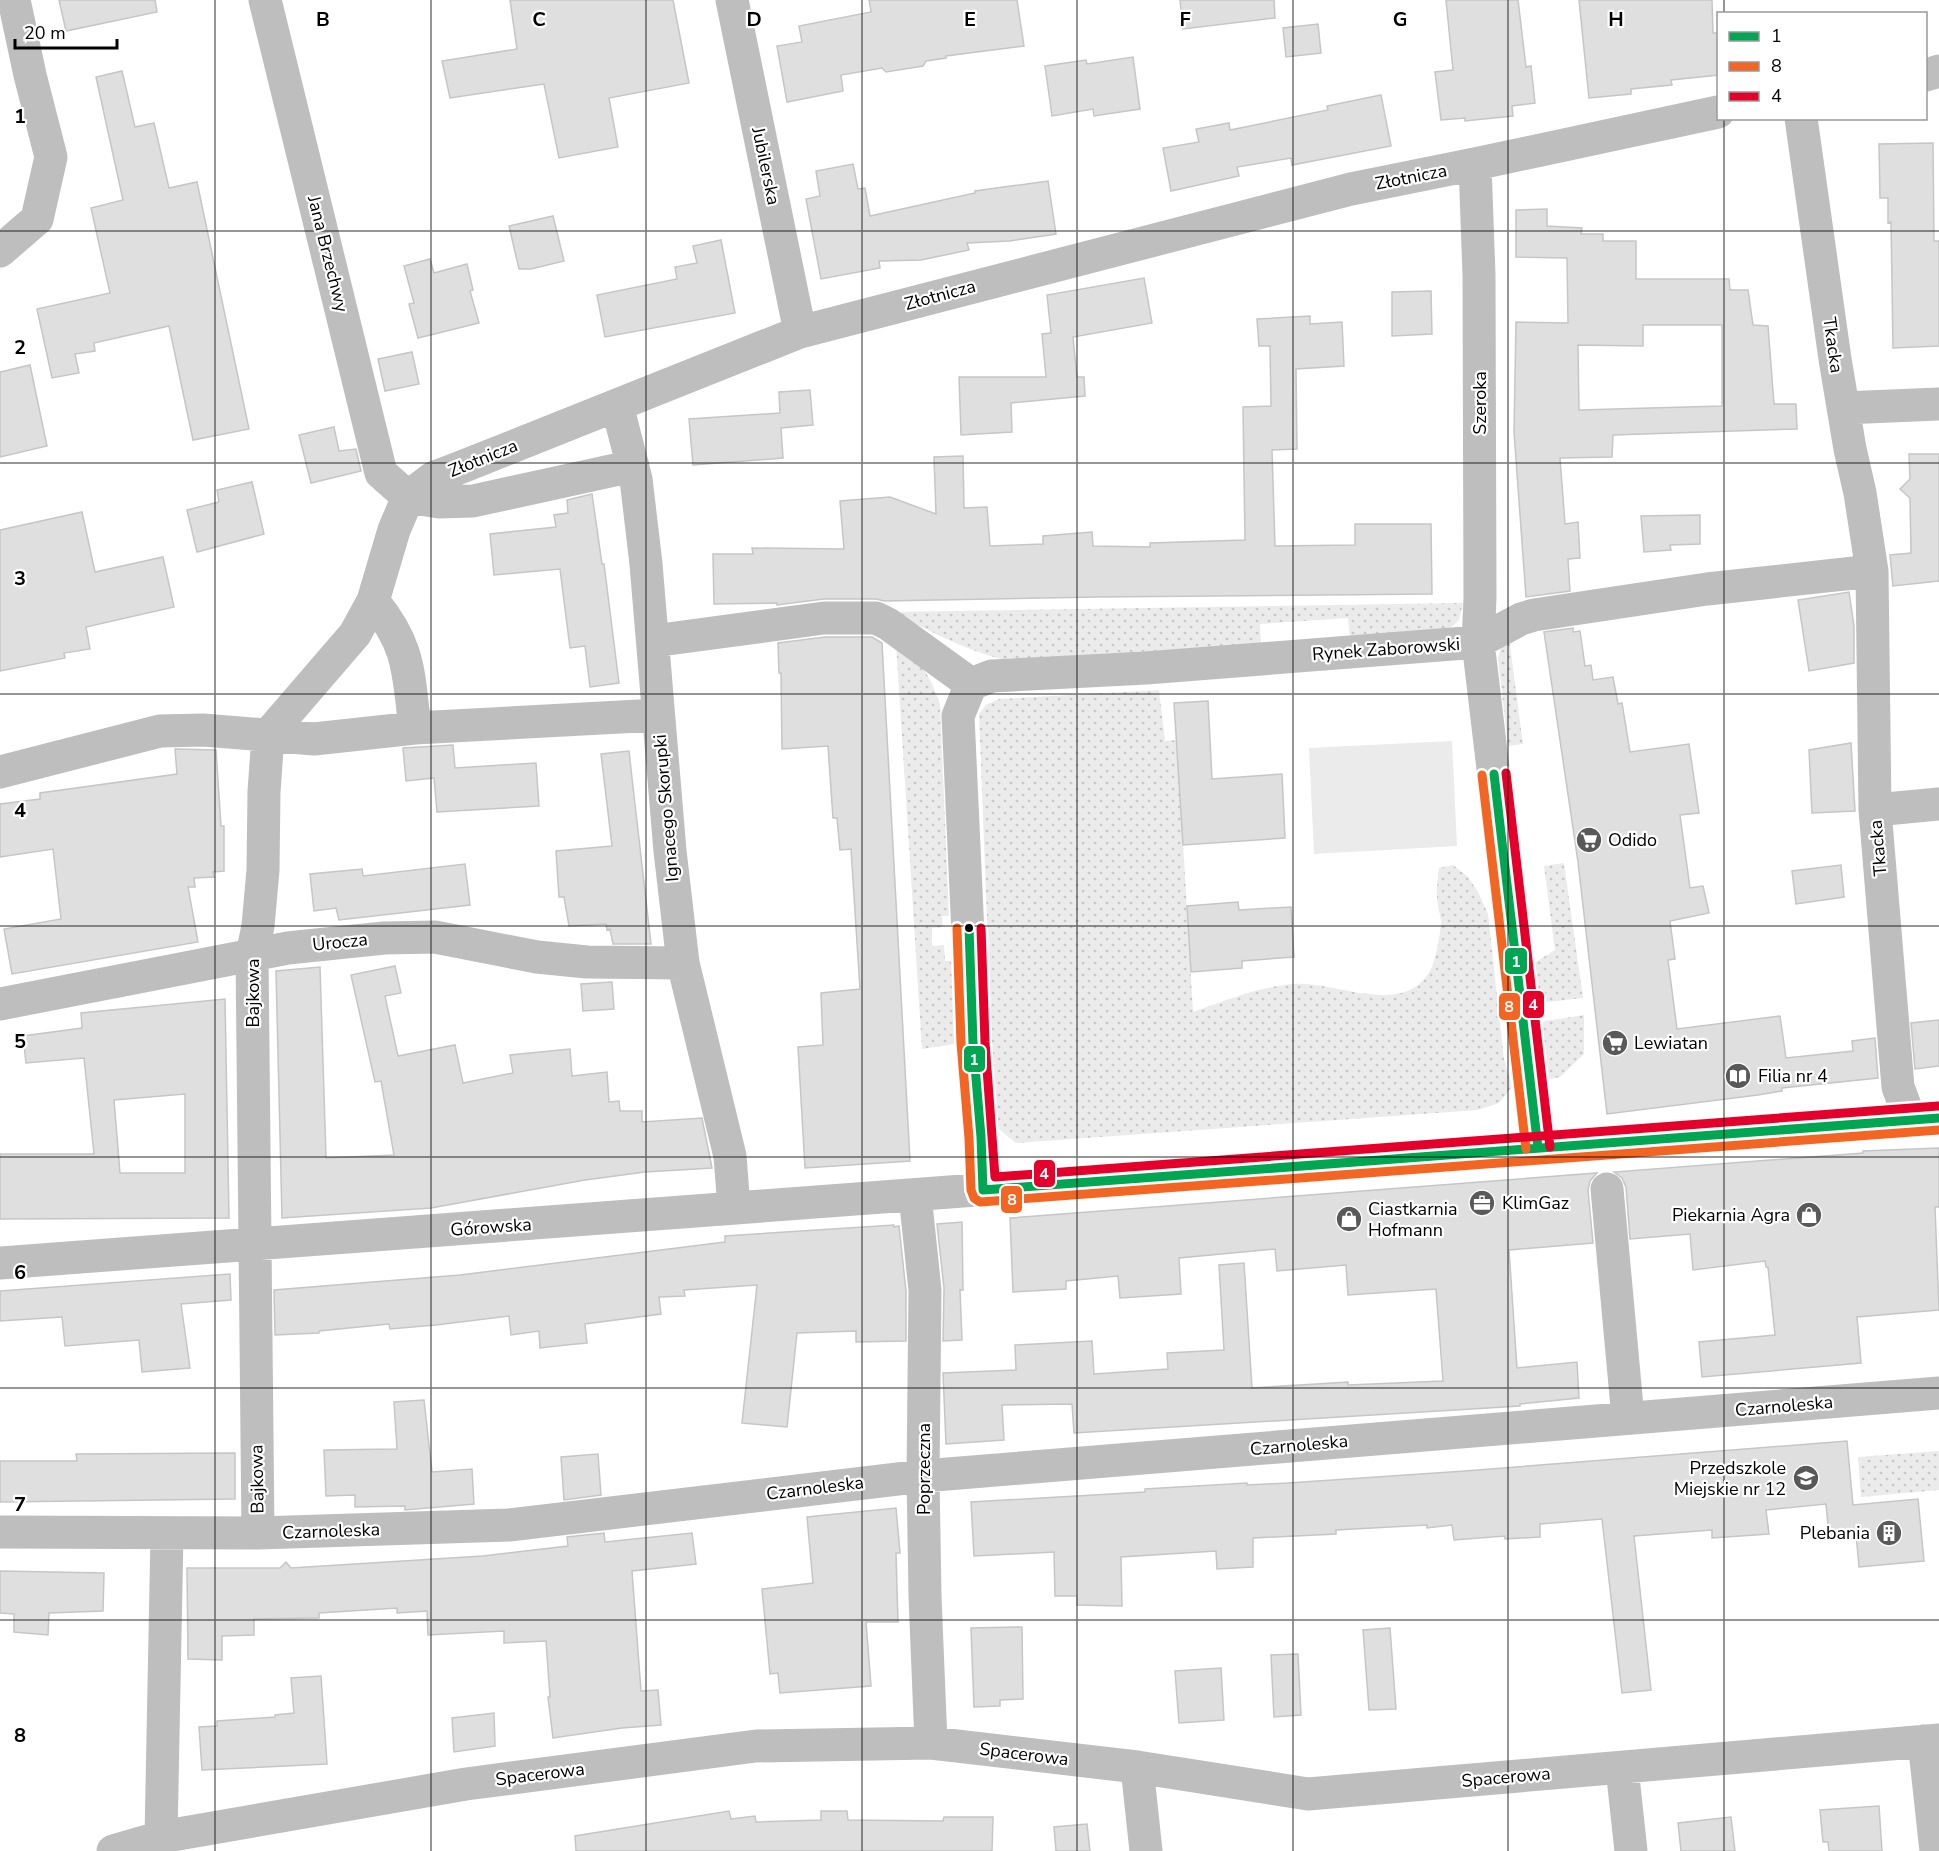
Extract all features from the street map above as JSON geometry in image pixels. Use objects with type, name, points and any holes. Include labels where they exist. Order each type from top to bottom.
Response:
[{"type":"street","points":[[0,250],[37,219],[51,156],[14,0]]},
{"type":"street","name":"Jana Brzechwy","points":[[265,0],[381,473],[408,497]]},
{"type":"street","name":"Jubilerska","points":[[732,0],[800,332]]},
{"type":"street","name":"Złotnicza","points":[[408,497],[433,478],[800,332],[1351,189],[1717,112]]},
{"type":"street","name":"Tkacka","points":[[1801,120],[1843,408],[1860,493],[1872,571],[1875,810],[1898,1087],[1925,1120]]},
{"type":"street","name":"Szeroka","points":[[1475,164],[1479,299],[1480,598],[1478,642]]},
{"type":"street","points":[[1843,408],[1939,404]]},
{"type":"street","name":"Ignacego Skorupki","points":[[617,405],[633,466],[646,564],[670,851],[683,963],[730,1156],[734,1208]]},
{"type":"street","name":"Złotnicza","points":[[408,497],[439,502],[473,501],[633,466]]},
{"type":"street","points":[[268,735],[355,634],[373,602],[394,530],[408,497]]},
{"type":"street","points":[[1478,642],[1521,619],[1534,615],[1707,589],[1872,571]]},
{"type":"street","points":[[373,602],[393,627],[407,660],[415,728]]},
{"type":"street","points":[[653,641],[824,618],[876,618],[888,624],[970,684],[958,716],[973,1043],[983,1190],[1925,1120]]},
{"type":"street","name":"Rynek Zaborowski","points":[[970,684],[992,676],[1146,668],[1478,642],[1538,1148]]},
{"type":"street","points":[[0,772],[160,731],[203,730],[314,739],[415,728],[658,715]]},
{"type":"street","name":"Bajkowa","points":[[258,1533],[252,955],[258,926],[263,870],[264,792],[268,735]]},
{"type":"street","points":[[1875,810],[1939,804]]},
{"type":"street","name":"Urocza","points":[[0,1004],[252,955],[331,942],[384,938],[435,937],[537,957],[587,962],[683,963]]},
{"type":"street","points":[[1607,1189],[1628,1418]]},
{"type":"street","name":"Górowska","points":[[0,1263],[983,1190]]},
{"type":"street","name":"Poprzeczna","points":[[915,1195],[925,1290],[923,1476],[931,1743]]},
{"type":"street","name":"Czarnoleska","points":[[0,1532],[258,1533],[508,1525],[923,1476],[1939,1393]]},
{"type":"street","points":[[162,1836],[167,1533]]},
{"type":"street","points":[[1931,1740],[1936,1851]]},
{"type":"street","name":"Spacerowa","points":[[113,1851],[162,1836],[466,1784],[756,1746],[931,1743],[1137,1767],[1308,1794],[1931,1740]]},
{"type":"street","points":[[1137,1767],[1146,1851]]},
{"type":"street","points":[[1622,1768],[1631,1851]]},
{"type":"shaded area","points":[[1463,603],[1459,620],[1446,632],[1350,640],[1348,618],[1260,624],[1261,645],[1010,661],[964,647],[892,612]]},
{"type":"shaded area","points":[[1509,638],[1523,744],[1508,746],[1498,659],[1502,643]]},
{"type":"shaded area","points":[[896,643],[924,669],[940,704],[949,916],[942,916],[943,927],[932,928],[932,946],[944,945],[945,961],[952,961],[955,1044],[922,1049]]},
{"type":"shaded area","points":[[1159,690],[1165,741],[1177,740],[1193,1012],[1268,988],[1294,984],[1386,995],[1403,992],[1418,985],[1432,967],[1439,940],[1441,922],[1437,882],[1439,868],[1453,865],[1468,877],[1488,914],[1504,1059],[1512,1087],[1499,1103],[1478,1110],[1016,1143],[995,1126],[979,714],[986,705],[999,699]]},
{"type":"shaded area","points":[[1452,741],[1457,846],[1314,854],[1309,748]]},
{"type":"shaded area","points":[[1564,863],[1583,998],[1539,1003],[1534,963],[1555,950],[1544,866]]},
{"type":"shaded area","points":[[1584,1015],[1584,1054],[1560,1077],[1545,1080],[1539,1022]]},
{"type":"shaded area","points":[[1939,1451],[1939,1490],[1861,1497],[1858,1457]]},
{"type":"building","points":[[59,0],[155,0],[157,12],[66,31]]},
{"type":"building","points":[[510,0],[673,0],[689,83],[609,98],[618,147],[559,158],[544,84],[450,98],[442,61],[517,49]]},
{"type":"building","points":[[869,0],[1017,0],[1024,46],[946,56],[946,58],[926,61],[923,66],[886,72],[882,68],[841,75],[843,91],[787,102],[777,46],[802,42],[799,26],[871,12]]},
{"type":"building","points":[[1180,0],[1274,0],[1275,18],[1183,29]]},
{"type":"building","points":[[1446,0],[1518,0],[1526,67],[1531,66],[1535,103],[1512,106],[1513,116],[1465,121],[1465,118],[1441,120],[1435,72],[1453,70]]},
{"type":"building","points":[[1579,0],[1712,0],[1713,33],[1717,33],[1717,75],[1671,80],[1672,85],[1631,89],[1631,94],[1589,98]]},
{"type":"building","points":[[1318,24],[1321,53],[1286,57],[1283,28]]},
{"type":"building","points":[[1133,57],[1140,109],[1094,116],[1093,109],[1052,116],[1045,66],[1086,60],[1087,64]]},
{"type":"building","points":[[122,71],[135,127],[154,123],[169,188],[197,182],[249,429],[193,440],[169,326],[94,343],[95,351],[75,354],[79,373],[52,378],[37,309],[110,293],[91,208],[123,200],[96,77]]},
{"type":"building","points":[[1381,95],[1391,146],[1292,165],[1291,158],[1237,167],[1239,176],[1171,191],[1163,148],[1199,142],[1196,129],[1229,123],[1230,130],[1328,110],[1327,106]]},
{"type":"building","points":[[1933,143],[1934,241],[1939,241],[1939,346],[1893,348],[1891,222],[1888,223],[1888,198],[1880,198],[1879,144]]},
{"type":"building","points":[[853,164],[858,189],[865,188],[870,216],[975,193],[975,191],[1048,181],[1056,234],[1009,241],[967,243],[969,250],[921,260],[879,261],[880,268],[821,279],[806,199],[820,196],[816,171]]},
{"type":"building","points":[[1547,209],[1547,226],[1582,228],[1581,234],[1603,234],[1603,241],[1636,241],[1636,279],[1729,279],[1730,290],[1748,290],[1753,325],[1768,326],[1774,404],[1796,404],[1797,429],[1613,435],[1612,457],[1560,458],[1565,524],[1578,522],[1580,558],[1568,559],[1570,591],[1526,597],[1514,432],[1516,322],[1568,323],[1567,258],[1516,257],[1516,210]],"holes":[[[1643,325],[1722,325],[1722,406],[1579,410],[1578,345],[1643,346]]]},
{"type":"building","points":[[553,216],[564,261],[531,269],[519,269],[509,226]]},
{"type":"building","points":[[721,240],[735,313],[605,337],[597,295],[677,279],[675,267],[697,263],[693,246]]},
{"type":"building","points":[[430,259],[434,273],[467,264],[473,290],[470,291],[479,323],[418,338],[409,304],[414,303],[404,266]]},
{"type":"building","points":[[1144,278],[1152,323],[1073,337],[1077,377],[1084,377],[1085,396],[1011,403],[1012,432],[961,435],[959,377],[1046,377],[1042,334],[1051,333],[1047,295]]},
{"type":"building","points":[[1431,291],[1432,334],[1392,336],[1392,292]]},
{"type":"building","points":[[1310,316],[1310,324],[1342,322],[1344,366],[1296,369],[1297,449],[1272,450],[1275,546],[1355,545],[1355,524],[1431,524],[1432,594],[884,601],[824,599],[777,605],[777,603],[714,604],[713,554],[753,554],[752,548],[844,549],[840,501],[890,497],[936,514],[934,457],[963,456],[964,508],[987,507],[990,546],[1043,544],[1043,536],[1092,532],[1093,546],[1150,547],[1150,543],[1245,540],[1243,407],[1271,406],[1270,346],[1259,346],[1257,319]]},
{"type":"building","points":[[412,352],[419,384],[385,391],[378,359]]},
{"type":"building","points":[[30,365],[47,446],[0,457],[0,372]]},
{"type":"building","points":[[810,390],[813,425],[781,428],[783,458],[693,465],[689,419],[780,413],[779,392]]},
{"type":"building","points":[[334,427],[339,451],[356,449],[361,471],[311,483],[299,435]]},
{"type":"building","points":[[1909,454],[1939,454],[1939,581],[1893,586],[1890,555],[1911,553],[1910,498],[1900,489],[1910,479]]},
{"type":"building","points":[[252,482],[264,534],[197,552],[187,510],[219,502],[217,490]]},
{"type":"building","points":[[592,494],[602,564],[604,564],[619,683],[590,687],[585,646],[570,648],[560,569],[494,575],[490,534],[556,527],[554,515],[568,513],[567,500]]},
{"type":"building","points":[[82,512],[95,572],[163,557],[174,607],[86,627],[90,649],[64,653],[65,658],[0,671],[0,530]]},
{"type":"building","points":[[1700,515],[1700,544],[1670,545],[1671,550],[1644,552],[1641,516]]},
{"type":"building","points":[[1849,592],[1854,626],[1854,663],[1809,671],[1798,600]]},
{"type":"building","points":[[1573,628],[1573,632],[1580,631],[1585,666],[1591,665],[1593,680],[1613,677],[1618,704],[1622,703],[1630,752],[1689,744],[1699,813],[1680,815],[1690,888],[1703,886],[1709,913],[1670,921],[1675,959],[1668,960],[1677,1029],[1780,1016],[1786,1058],[1853,1051],[1852,1041],[1875,1038],[1878,1078],[1782,1088],[1782,1091],[1758,1095],[1607,1114],[1578,862],[1544,632]]},
{"type":"building","points":[[825,637],[872,637],[882,643],[910,1161],[805,1168],[798,1047],[823,1045],[821,993],[860,989],[851,849],[840,850],[837,818],[833,818],[828,746],[782,749],[781,673],[779,673],[778,643]]},
{"type":"building","points":[[1208,701],[1212,779],[1282,774],[1285,838],[1183,845],[1174,703]]},
{"type":"building","points":[[1851,743],[1855,811],[1812,813],[1809,750]]},
{"type":"building","points":[[453,745],[455,768],[536,763],[539,806],[437,812],[434,778],[406,781],[403,748]]},
{"type":"building","points":[[175,749],[216,750],[221,826],[224,826],[224,871],[213,872],[214,877],[194,878],[195,887],[188,887],[198,942],[12,974],[4,929],[61,919],[53,849],[0,857],[0,804],[40,799],[40,793],[177,774]]},
{"type":"building","points":[[629,751],[651,944],[613,944],[610,929],[607,930],[606,924],[569,926],[564,897],[559,897],[556,851],[612,846],[601,754]]},
{"type":"building","points":[[465,864],[470,905],[339,920],[336,908],[314,911],[310,874],[362,869],[363,876]]},
{"type":"building","points":[[1841,865],[1844,897],[1796,904],[1792,871]]},
{"type":"building","points":[[1238,902],[1239,910],[1291,907],[1294,957],[1242,961],[1242,968],[1191,972],[1187,906]]},
{"type":"building","points":[[395,966],[401,993],[385,996],[398,1056],[455,1045],[463,1083],[513,1073],[510,1055],[570,1049],[572,1076],[607,1072],[609,1102],[619,1101],[620,1111],[642,1111],[642,1122],[702,1118],[712,1168],[645,1172],[585,1180],[431,1208],[282,1218],[276,971],[320,967],[326,1158],[394,1155],[381,1081],[375,1082],[351,975]]},
{"type":"building","points":[[612,982],[614,1009],[583,1011],[581,984]]},
{"type":"building","points":[[225,999],[229,1218],[0,1219],[0,1154],[94,1154],[84,1058],[26,1063],[23,1036],[82,1028],[81,1013]],"holes":[[[185,1094],[185,1173],[120,1173],[114,1100]]]},
{"type":"building","points":[[1939,1020],[1939,1066],[1915,1069],[1911,1023]]},
{"type":"building","points":[[1939,1148],[1939,1207],[1935,1207],[1939,1310],[1857,1317],[1861,1363],[1702,1377],[1699,1342],[1775,1335],[1768,1267],[1765,1261],[1693,1270],[1690,1234],[1630,1239],[1626,1187],[1622,1178],[1614,1172],[1863,1153],[1863,1151]]},
{"type":"building","points":[[1597,1173],[1590,1181],[1588,1190],[1593,1243],[1509,1250],[1517,1368],[1577,1362],[1579,1398],[1520,1404],[1520,1406],[1074,1433],[1072,1404],[1002,1405],[1004,1440],[946,1444],[943,1373],[1016,1370],[1015,1345],[1092,1341],[1094,1374],[1168,1369],[1167,1353],[1224,1350],[1219,1265],[1244,1263],[1252,1388],[1348,1382],[1348,1385],[1443,1381],[1436,1289],[1348,1295],[1346,1265],[1277,1271],[1275,1249],[1179,1258],[1181,1294],[1120,1298],[1118,1276],[1066,1281],[1066,1289],[1013,1292],[1010,1218]]},
{"type":"building","points":[[962,1222],[963,1290],[960,1290],[962,1340],[943,1341],[944,1288],[937,1224]]},
{"type":"building","points":[[894,1225],[894,1227],[899,1226],[906,1291],[906,1341],[856,1342],[856,1331],[797,1333],[787,1427],[742,1423],[757,1285],[684,1290],[685,1296],[659,1297],[661,1314],[585,1324],[587,1343],[540,1348],[539,1331],[511,1335],[509,1316],[390,1329],[389,1324],[319,1331],[319,1333],[275,1335],[274,1290],[460,1275],[725,1242],[725,1236]]},
{"type":"building","points":[[230,1274],[231,1300],[181,1304],[190,1368],[142,1372],[139,1340],[65,1346],[62,1317],[0,1321],[0,1291]]},
{"type":"building","points":[[424,1400],[432,1472],[472,1469],[474,1504],[405,1510],[405,1506],[355,1507],[355,1495],[326,1496],[324,1450],[397,1449],[394,1402]]},
{"type":"building","points":[[1847,1441],[1853,1505],[1918,1499],[1924,1561],[1859,1567],[1856,1533],[1829,1536],[1826,1504],[1766,1510],[1769,1534],[1712,1538],[1712,1530],[1634,1536],[1651,1690],[1622,1693],[1602,1519],[1540,1524],[1540,1537],[1505,1539],[1505,1536],[1454,1540],[1452,1525],[1427,1528],[1427,1525],[1336,1530],[1336,1534],[1253,1538],[1253,1567],[1217,1569],[1216,1551],[1121,1557],[1122,1606],[1077,1605],[1077,1596],[1055,1596],[1054,1552],[974,1556],[971,1502],[1145,1492],[1145,1489],[1288,1483],[1465,1471]]},
{"type":"building","points":[[235,1453],[235,1499],[0,1502],[0,1461],[77,1461],[76,1454]]},
{"type":"building","points":[[598,1454],[601,1495],[564,1500],[561,1457]]},
{"type":"building","points":[[896,1508],[900,1553],[896,1553],[898,1622],[866,1622],[871,1686],[780,1693],[778,1673],[770,1674],[762,1589],[813,1583],[807,1517]]},
{"type":"building","points":[[604,1533],[605,1542],[692,1533],[696,1564],[632,1571],[641,1691],[658,1690],[661,1725],[553,1738],[548,1697],[550,1697],[546,1641],[504,1643],[504,1631],[428,1635],[427,1611],[397,1613],[397,1608],[319,1613],[319,1618],[254,1619],[254,1635],[222,1636],[222,1660],[188,1659],[187,1568],[280,1568],[286,1562],[291,1568],[483,1556],[568,1546],[567,1537]]},
{"type":"building","points":[[0,1571],[104,1573],[103,1611],[49,1613],[48,1635],[14,1632],[14,1614],[0,1613]]},
{"type":"building","points":[[1022,1627],[1023,1699],[1000,1700],[1000,1706],[974,1707],[971,1628]]},
{"type":"building","points":[[1390,1628],[1396,1709],[1369,1710],[1363,1630]]},
{"type":"building","points":[[1298,1654],[1301,1715],[1274,1717],[1271,1655]]},
{"type":"building","points":[[1221,1668],[1224,1720],[1179,1723],[1175,1671]]},
{"type":"building","points":[[321,1676],[327,1764],[202,1770],[199,1727],[217,1726],[217,1721],[275,1717],[275,1715],[294,1713],[291,1678]]},
{"type":"building","points":[[494,1713],[495,1746],[454,1752],[452,1718]]},
{"type":"building","points":[[1879,1806],[1882,1851],[1829,1851],[1828,1842],[1823,1842],[1820,1810]]},
{"type":"building","points":[[729,1811],[731,1819],[755,1816],[756,1822],[821,1820],[821,1811],[847,1811],[848,1820],[943,1821],[944,1817],[993,1817],[992,1851],[576,1851],[575,1836]]},
{"type":"building","points":[[1731,1817],[1735,1851],[1681,1851],[1678,1823]]},
{"type":"building","points":[[1087,1824],[1090,1851],[1056,1851],[1054,1827]]},
{"type":"transit line","name":"4","points":[[1506,773],[1550,1147]]},
{"type":"transit line","name":"1","points":[[1494,774],[1538,1148]]},
{"type":"transit line","name":"8","points":[[1482,775],[1526,1149]]},
{"type":"transit line","name":"8","points":[[957,928],[961,1043],[971,1190],[974,1198],[980,1202],[1939,1130]]},
{"type":"transit line","name":"1","points":[[969,928],[973,1043],[983,1190]]},
{"type":"transit line","name":"4","points":[[981,928],[985,1042],[995,1177],[1938,1106]]},
{"type":"transit line","name":"1","points":[[983,1190],[1939,1118]]},
{"type":"place","name":"Odido","points":[[1589,840]]},
{"type":"place","name":"Lewiatan","points":[[1615,1043]]},
{"type":"place","name":"Filia nr 4","points":[[1738,1076]]},
{"type":"place","name":"KlimGaz","points":[[1482,1203]]},
{"type":"place","name":"Piekarnia Agra","points":[[1809,1215]]},
{"type":"place","name":"Ciastkarnia Hofmann","points":[[1349,1219]]},
{"type":"place","name":"Przedszkole Miejskie nr 12","points":[[1806,1478]]},
{"type":"place","name":"Plebania","points":[[1889,1533]]}]
